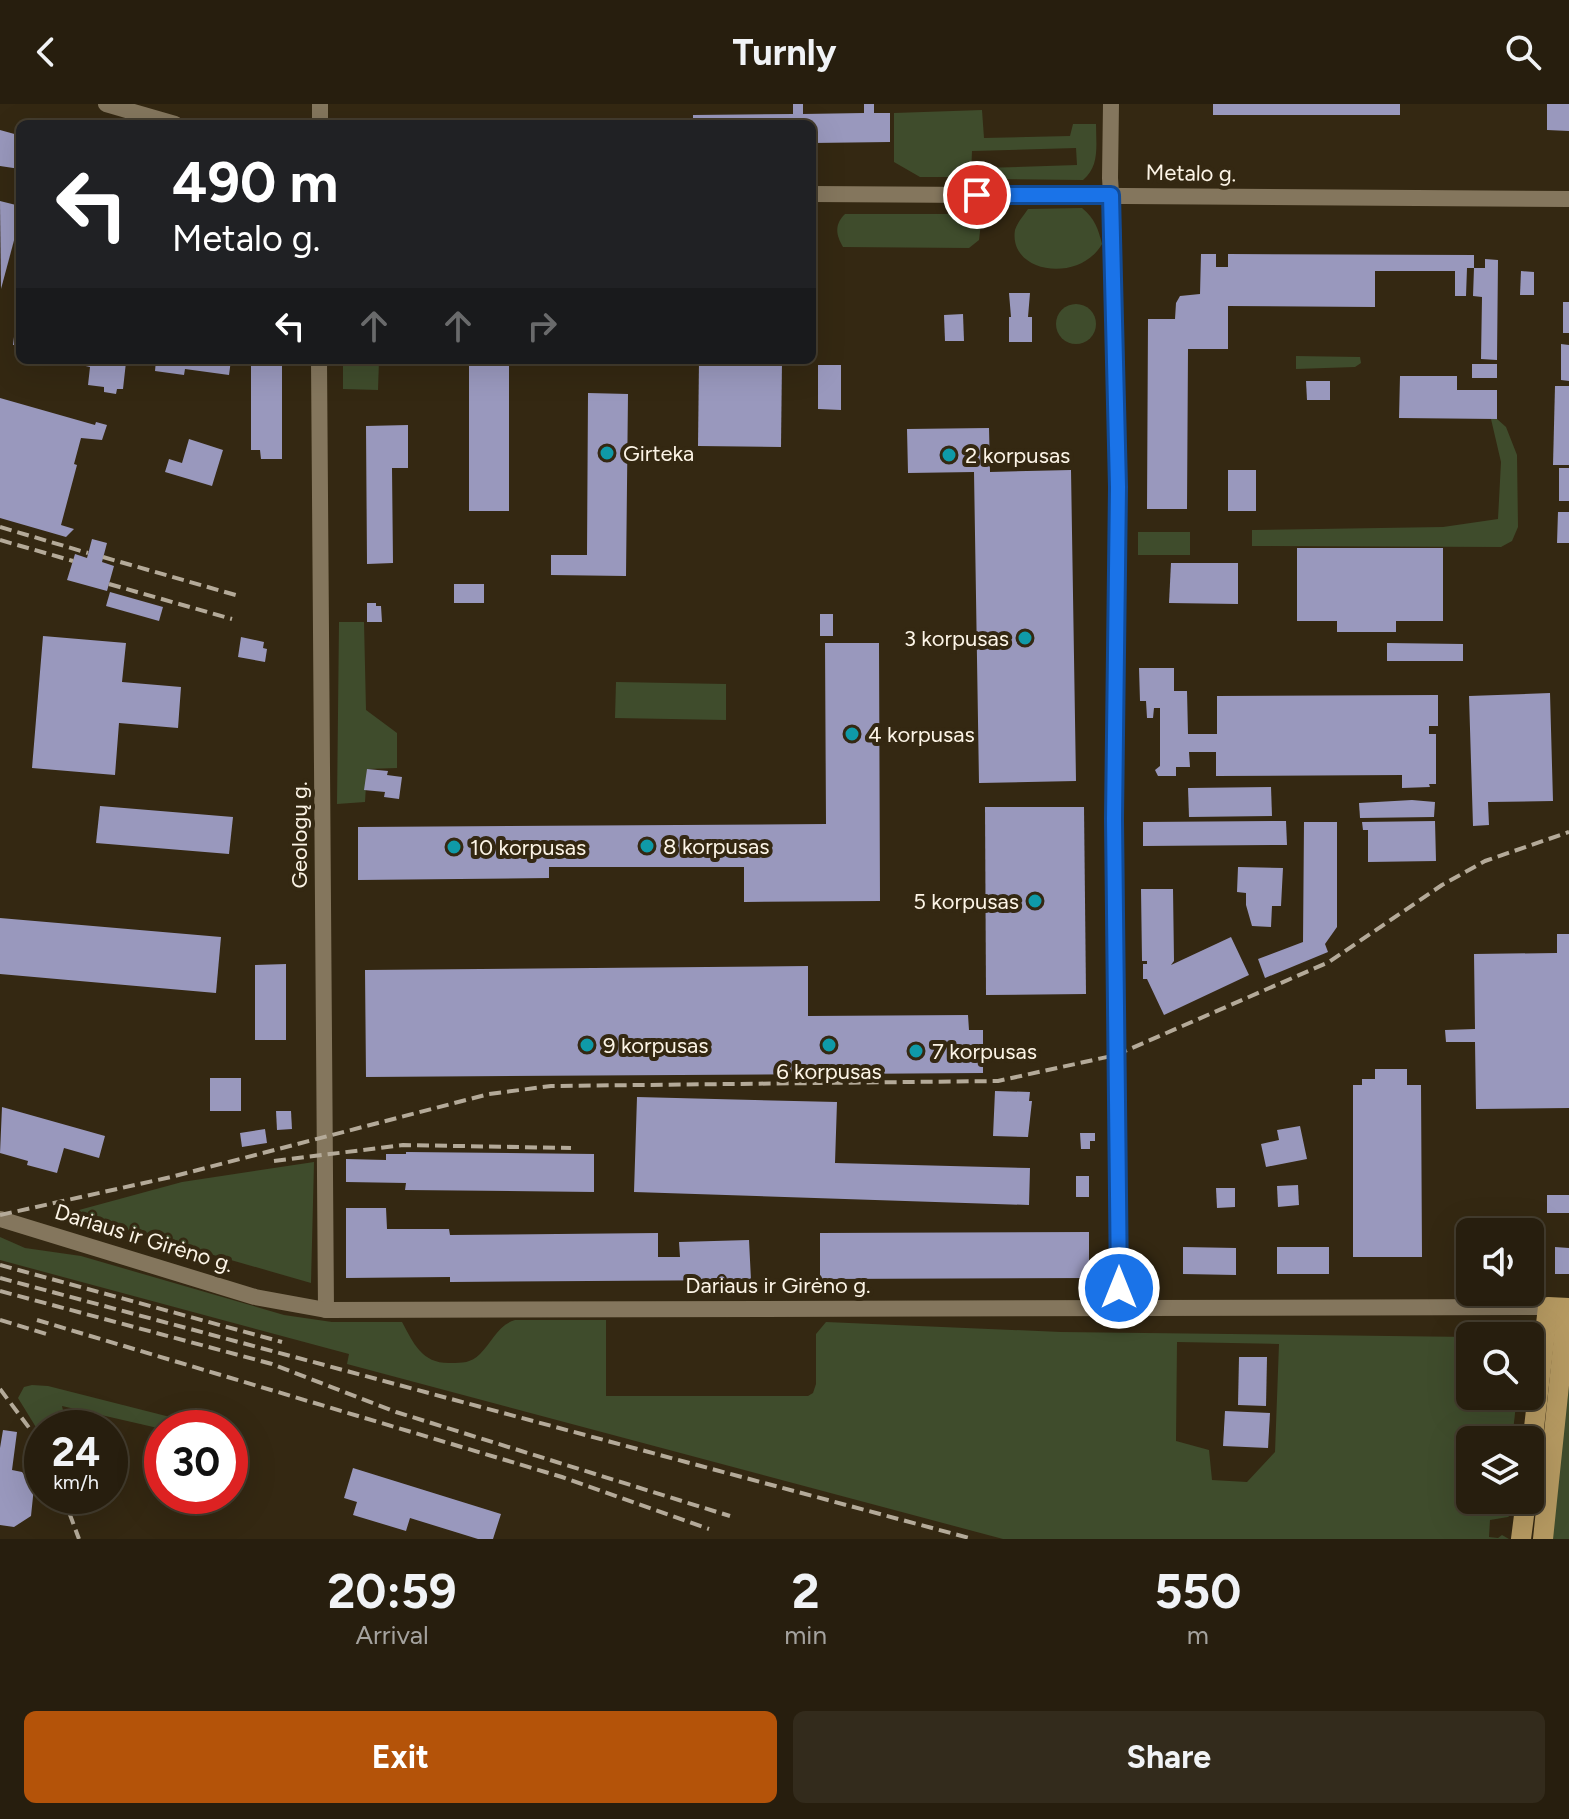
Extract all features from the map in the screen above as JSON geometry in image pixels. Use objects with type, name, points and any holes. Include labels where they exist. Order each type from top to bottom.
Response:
[{"type":"main road","points":[[1537,1426],[1561,1307]]},
{"type":"main road","points":[[1543,1539],[1561,1307]]},
{"type":"main road","points":[[1521,1539],[1524,1514]]},
{"type":"street","points":[[106,104],[161,120]]},
{"type":"street","points":[[1111,104],[1118,487],[1114,839],[1119,1308]]},
{"type":"street","name":"Metalo g.","points":[[816,194],[1569,199]]},
{"type":"street","name":"Geologų g.","points":[[319,364],[326,1310]]},
{"type":"street","name":"Dariaus ir Girėno g.","points":[[0,1219],[255,1297],[326,1310],[1561,1307]]},
{"type":"green space","points":[[982,110],[984,138],[1070,136],[1073,124],[1096,124],[1096,155],[1092,168],[1083,180],[983,179],[983,168],[1077,165],[1076,148],[972,151],[971,177],[920,177],[894,162],[894,113]]},
{"type":"green space","points":[[1082,208],[1095,224],[1102,244],[1091,257],[1078,265],[1047,268],[1033,264],[1022,256],[1016,245],[1015,230],[1028,209]]},
{"type":"green space","points":[[845,214],[973,214],[981,223],[979,240],[969,248],[843,247],[837,230]]},
{"type":"green space","points":[[1076,304],[1090,310],[1096,324],[1090,338],[1076,344],[1062,338],[1056,324],[1062,310]]},
{"type":"green space","points":[[1296,356],[1360,357],[1361,363],[1355,367],[1296,369]]},
{"type":"green space","points":[[343,364],[379,364],[378,390],[343,389]]},
{"type":"green space","points":[[1491,419],[1497,419],[1506,427],[1517,455],[1518,527],[1512,541],[1501,547],[1252,546],[1252,530],[1443,527],[1498,519],[1501,462]]},
{"type":"green space","points":[[1138,532],[1190,532],[1190,555],[1138,555]]},
{"type":"green space","points":[[339,622],[364,622],[366,710],[397,733],[397,768],[367,769],[365,802],[337,804]]},
{"type":"green space","points":[[616,682],[726,684],[726,720],[615,718]]},
{"type":"green space","points":[[314,1162],[311,1283],[68,1213],[182,1182]]},
{"type":"green space","points":[[0,1237],[25,1248],[81,1256],[284,1315],[332,1322],[402,1322],[420,1351],[441,1362],[463,1363],[473,1359],[500,1330],[515,1320],[606,1320],[606,1396],[808,1396],[813,1393],[816,1384],[816,1334],[826,1322],[1061,1332],[1456,1337],[1456,1410],[1515,1410],[1514,1426],[1456,1426],[1456,1514],[1512,1514],[1490,1520],[1489,1537],[1502,1535],[1509,1539],[1003,1539],[347,1364],[349,1354],[0,1260]],"holes":[[[1177,1342],[1279,1344],[1275,1452],[1247,1482],[1212,1480],[1209,1450],[1176,1441]]]},
{"type":"green space","points":[[1569,1375],[1569,1539],[1551,1539]]},
{"type":"green space","points":[[48,1386],[144,1410],[144,1425],[128,1421],[128,1410],[79,1410],[62,1406],[63,1410],[25,1410],[18,1398],[24,1387]]},
{"type":"building","points":[[793,104],[803,104],[803,114],[864,113],[864,104],[874,104],[874,113],[890,113],[890,142],[816,143],[816,120],[693,120],[693,115],[793,114]]},
{"type":"building","points":[[1213,104],[1400,104],[1400,115],[1213,115]]},
{"type":"building","points":[[1547,104],[1569,104],[1569,131],[1547,130]]},
{"type":"building","points":[[0,130],[16,134],[16,168],[0,166]]},
{"type":"building","points":[[0,201],[16,205],[16,233],[1,289]]},
{"type":"building","points":[[1201,254],[1216,254],[1216,267],[1228,267],[1228,254],[1474,255],[1474,268],[1467,268],[1466,296],[1455,296],[1455,271],[1375,271],[1375,307],[1228,306],[1228,349],[1188,349],[1187,509],[1147,509],[1148,319],[1175,319],[1176,303],[1180,296],[1200,294]]},
{"type":"building","points":[[1485,259],[1498,260],[1497,360],[1481,359],[1482,297],[1473,296],[1474,268],[1485,268]]},
{"type":"building","points":[[1521,271],[1534,272],[1534,295],[1520,295]]},
{"type":"building","points":[[1009,293],[1030,293],[1028,317],[1032,317],[1032,342],[1009,342]]},
{"type":"building","points":[[1563,302],[1569,302],[1569,333],[1563,333]]},
{"type":"building","points":[[963,314],[964,341],[945,341],[944,315]]},
{"type":"building","points":[[1561,344],[1569,345],[1569,381],[1561,380]]},
{"type":"building","points":[[77,364],[126,364],[123,389],[117,389],[116,394],[104,392],[104,387],[88,385],[90,367]]},
{"type":"building","points":[[156,364],[230,364],[229,375],[185,369],[184,375],[155,371]]},
{"type":"building","points":[[287,364],[282,365],[282,459],[261,459],[260,450],[251,450],[251,365],[248,365]]},
{"type":"building","points":[[469,364],[509,364],[509,511],[469,511]]},
{"type":"building","name":"Girteka","points":[[699,364],[782,364],[781,447],[698,446]]},
{"type":"building","points":[[1472,364],[1497,364],[1497,378],[1472,378]]},
{"type":"building","points":[[818,365],[841,365],[841,410],[818,409]]},
{"type":"building","points":[[1400,376],[1457,376],[1457,390],[1497,390],[1497,419],[1399,418]]},
{"type":"building","points":[[1306,381],[1330,381],[1330,400],[1307,400]]},
{"type":"building","points":[[1555,386],[1569,386],[1569,465],[1553,465]]},
{"type":"building","name":"Girteka","points":[[588,393],[628,394],[626,576],[551,575],[551,555],[587,555]]},
{"type":"building","points":[[0,398],[95,425],[96,422],[107,425],[102,440],[81,438],[61,525],[74,529],[66,537],[0,518]]},
{"type":"building","points":[[408,425],[408,468],[392,468],[393,563],[367,564],[366,426]]},
{"type":"building","name":"3 korpusas","points":[[989,428],[990,472],[1071,470],[1076,781],[979,783],[974,472],[908,473],[907,429]]},
{"type":"building","points":[[189,439],[223,450],[212,486],[165,472],[169,459],[182,463]]},
{"type":"building","points":[[1559,468],[1569,468],[1569,501],[1559,501]]},
{"type":"building","points":[[1228,470],[1256,470],[1256,511],[1228,511]]},
{"type":"building","points":[[1558,512],[1569,512],[1569,543],[1557,543]]},
{"type":"building","points":[[92,539],[107,543],[102,562],[114,566],[107,591],[67,580],[75,554],[87,558]]},
{"type":"building","points":[[1297,548],[1443,548],[1443,621],[1396,621],[1396,632],[1337,632],[1337,621],[1297,621]]},
{"type":"building","points":[[1171,563],[1238,563],[1238,604],[1169,603]]},
{"type":"building","points":[[454,584],[484,584],[484,603],[454,603]]},
{"type":"building","points":[[110,592],[163,607],[159,621],[106,606]]},
{"type":"building","points":[[367,603],[381,606],[382,622],[367,622]]},
{"type":"building","points":[[820,614],[833,614],[833,636],[820,636]]},
{"type":"building","points":[[43,636],[126,643],[122,682],[181,687],[178,728],[119,723],[115,775],[32,768]]},
{"type":"building","points":[[241,637],[264,642],[263,648],[267,649],[265,662],[238,657]]},
{"type":"building","points":[[825,643],[879,643],[880,901],[744,902],[744,867],[549,867],[549,878],[358,880],[358,827],[826,824]]},
{"type":"building","points":[[1387,643],[1463,644],[1463,661],[1387,661]]},
{"type":"building","points":[[1139,668],[1174,668],[1174,691],[1187,691],[1188,734],[1217,734],[1217,696],[1438,695],[1438,726],[1429,726],[1429,734],[1436,734],[1436,784],[1402,788],[1402,775],[1216,776],[1216,752],[1189,752],[1190,767],[1176,767],[1176,776],[1158,776],[1155,770],[1160,766],[1160,708],[1154,708],[1153,718],[1147,718],[1146,701],[1140,701]]},
{"type":"building","points":[[1550,693],[1553,801],[1488,802],[1489,825],[1473,826],[1469,696]]},
{"type":"building","points":[[367,769],[388,771],[387,775],[402,777],[399,799],[384,797],[385,792],[364,790]]},
{"type":"building","points":[[1271,787],[1272,816],[1189,817],[1188,788]]},
{"type":"building","points":[[1435,802],[1434,817],[1360,818],[1359,803]]},
{"type":"building","points":[[100,806],[233,817],[229,854],[96,843]]},
{"type":"building","name":"5 korpusas","points":[[985,807],[1084,807],[1086,994],[986,995]]},
{"type":"building","points":[[1286,821],[1287,845],[1143,846],[1143,822]]},
{"type":"building","points":[[1435,821],[1436,861],[1368,862],[1368,830],[1363,830],[1362,822]]},
{"type":"building","points":[[1304,822],[1337,822],[1337,927],[1325,944],[1328,952],[1265,978],[1258,959],[1303,942]]},
{"type":"building","points":[[1238,867],[1283,868],[1281,906],[1272,906],[1271,927],[1252,926],[1246,893],[1237,892]]},
{"type":"building","points":[[1141,889],[1173,889],[1174,961],[1171,965],[1231,937],[1249,975],[1164,1015],[1147,979],[1143,979],[1143,964],[1147,961],[1142,961]]},
{"type":"building","points":[[0,918],[221,937],[216,993],[0,974]]},
{"type":"building","points":[[1557,934],[1569,934],[1569,1108],[1476,1109],[1475,1042],[1446,1042],[1445,1030],[1475,1029],[1474,954],[1557,953]]},
{"type":"building","points":[[286,964],[286,1040],[255,1040],[255,965]]},
{"type":"building","name":"9 korpusas","points":[[808,966],[808,1016],[968,1015],[969,1030],[983,1030],[983,1073],[366,1077],[365,970]]},
{"type":"building","points":[[1375,1069],[1407,1069],[1407,1085],[1421,1085],[1422,1257],[1353,1257],[1353,1085],[1362,1085],[1362,1079],[1375,1079]]},
{"type":"building","points":[[210,1078],[241,1078],[241,1111],[210,1111]]},
{"type":"building","points":[[995,1091],[1030,1092],[1028,1137],[993,1136]]},
{"type":"building","points":[[637,1097],[837,1102],[835,1163],[1030,1168],[1029,1205],[634,1192]]},
{"type":"building","points":[[2,1107],[105,1136],[99,1158],[64,1148],[57,1173],[0,1153]]},
{"type":"building","points":[[276,1111],[291,1111],[292,1129],[277,1130]]},
{"type":"building","points":[[1300,1126],[1307,1159],[1266,1167],[1261,1144],[1279,1140],[1277,1130]]},
{"type":"building","points":[[265,1129],[267,1143],[242,1147],[240,1133]]},
{"type":"building","points":[[1080,1133],[1095,1133],[1090,1149],[1081,1149]]},
{"type":"building","points":[[386,1154],[594,1154],[594,1192],[405,1190],[406,1183],[346,1182],[346,1159],[386,1160]]},
{"type":"building","points":[[1076,1176],[1089,1176],[1089,1197],[1076,1197]]},
{"type":"building","points":[[1298,1185],[1299,1205],[1278,1207],[1277,1186]]},
{"type":"building","points":[[1216,1188],[1235,1188],[1235,1207],[1217,1208]]},
{"type":"building","points":[[1547,1195],[1569,1195],[1569,1213],[1547,1213]]},
{"type":"building","points":[[346,1208],[386,1208],[387,1229],[449,1229],[450,1235],[658,1233],[658,1257],[680,1257],[679,1242],[749,1240],[751,1280],[450,1282],[450,1277],[346,1278]]},
{"type":"building","points":[[1089,1232],[1089,1278],[820,1279],[820,1233]]},
{"type":"building","points":[[1183,1247],[1236,1248],[1236,1275],[1183,1274]]},
{"type":"building","points":[[1277,1247],[1329,1247],[1329,1274],[1277,1274]]},
{"type":"building","points":[[1555,1247],[1569,1248],[1569,1274],[1555,1274]]},
{"type":"building","points":[[1239,1357],[1267,1357],[1266,1406],[1238,1405]]},
{"type":"building","points":[[1225,1411],[1270,1413],[1268,1448],[1223,1446]]},
{"type":"building","points":[[3,1430],[17,1432],[12,1470],[24,1474],[24,1514],[31,1514],[14,1527],[0,1525],[0,1448]]},
{"type":"building","points":[[353,1468],[501,1514],[493,1539],[478,1539],[410,1518],[406,1531],[353,1515],[357,1502],[344,1498]]},
{"type":"railway","points":[[0,527],[88,553]]},
{"type":"railway","points":[[0,540],[73,561]]},
{"type":"railway","points":[[103,557],[239,596]]},
{"type":"railway","points":[[109,584],[232,619]]},
{"type":"railway","points":[[0,1215],[171,1177],[489,1094],[551,1086],[998,1081],[1116,1055],[1329,962],[1442,885],[1485,861],[1569,832]]},
{"type":"railway","points":[[274,1161],[403,1145],[571,1148]]},
{"type":"railway","points":[[0,1265],[282,1342]]},
{"type":"railway","points":[[0,1278],[973,1539]]},
{"type":"railway","points":[[0,1291],[272,1364],[396,1412],[730,1516]]},
{"type":"railway","points":[[0,1320],[50,1335]]},
{"type":"railway","points":[[37,1320],[562,1477],[709,1529]]},
{"type":"railway","points":[[0,1389],[24,1421]]},
{"type":"railway","points":[[70,1514],[79,1539]]},
{"type":"place","name":"Girteka","points":[[607,453]]},
{"type":"place","name":"2 korpusas","points":[[949,455]]},
{"type":"place","name":"3 korpusas","points":[[1025,638]]},
{"type":"place","name":"4 korpusas","points":[[852,734]]},
{"type":"place","name":"8 korpusas","points":[[647,846]]},
{"type":"place","name":"10 korpusas","points":[[454,847]]},
{"type":"place","name":"5 korpusas","points":[[1035,901]]},
{"type":"place","name":"9 korpusas","points":[[587,1045]]},
{"type":"place","name":"6 korpusas","points":[[829,1045]]},
{"type":"place","name":"7 korpusas","points":[[916,1051]]},
{"type":"route","points":[[977,195],[1111,195],[1118,487],[1114,819],[1119,1288]]}]
